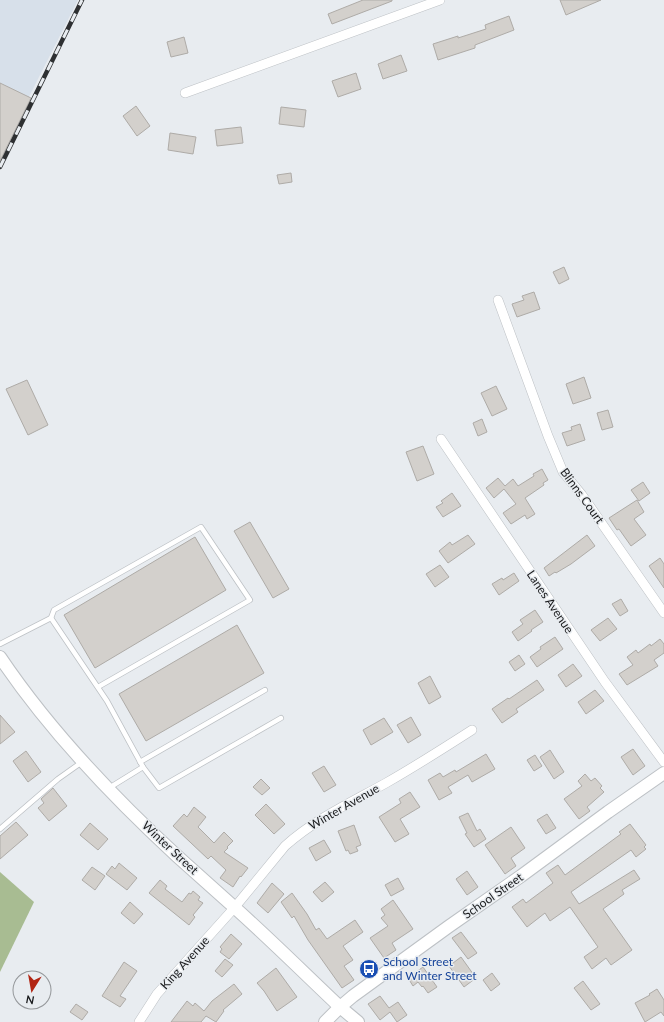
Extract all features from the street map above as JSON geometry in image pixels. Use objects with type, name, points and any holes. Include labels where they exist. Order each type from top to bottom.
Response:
[{"type":"street","points":[[185,93],[440,0]]},
{"type":"street","name":"Blinns Court","points":[[498,300],[548,436],[563,472],[582,495],[664,612]]},
{"type":"street","name":"Lanes Avenue","points":[[441,439],[605,682],[664,762]]},
{"type":"street","name":"Winter Street","points":[[0,657],[46,718],[109,788],[177,856],[235,907],[340,1007],[358,1022]]},
{"type":"street","name":"Winter Avenue","points":[[235,907],[285,846],[299,834],[323,818],[417,765],[472,730]]},
{"type":"street","name":"School Street","points":[[325,1022],[340,1007],[448,927],[664,773]]},
{"type":"street","name":"King Avenue","points":[[139,1022],[157,994],[235,907]]},
{"type":"lane","points":[[0,644],[51,618],[54,610],[201,527],[250,600],[98,687]]},
{"type":"lane","points":[[51,618],[107,701],[141,764],[159,788],[281,718]]},
{"type":"lane","points":[[109,788],[141,764],[265,690]]},
{"type":"lane","points":[[0,829],[15,814],[58,779],[84,761]]},
{"type":"shaded area","points":[[0,0],[78,0],[0,154]]},
{"type":"green space","points":[[0,872],[34,902],[0,972]]},
{"type":"building","points":[[363,0],[392,1],[332,24],[328,14]]},
{"type":"building","points":[[560,0],[601,0],[566,15]]},
{"type":"building","points":[[509,16],[514,30],[475,45],[475,48],[438,60],[433,44],[486,29],[485,25]]},
{"type":"building","points":[[184,37],[188,53],[171,57],[167,42]]},
{"type":"building","points":[[401,55],[407,71],[383,79],[378,64]]},
{"type":"building","points":[[356,73],[361,89],[338,97],[332,81]]},
{"type":"building","points":[[0,83],[31,98],[0,161]]},
{"type":"building","points":[[136,106],[150,126],[137,136],[123,116]]},
{"type":"building","points":[[281,107],[306,110],[304,127],[279,124]]},
{"type":"building","points":[[241,127],[243,143],[217,146],[215,130]]},
{"type":"building","points":[[170,133],[196,137],[193,154],[168,150]]},
{"type":"building","points":[[291,173],[292,182],[279,184],[277,175]]},
{"type":"building","points":[[564,267],[569,279],[559,284],[553,272]]},
{"type":"building","points":[[534,292],[540,309],[517,317],[512,304],[524,300],[522,296]]},
{"type":"building","points":[[584,377],[591,398],[573,404],[566,384]]},
{"type":"building","points":[[27,380],[48,425],[28,435],[6,389]]},
{"type":"building","points":[[496,386],[507,409],[492,416],[481,393]]},
{"type":"building","points":[[608,410],[613,427],[602,430],[597,413]]},
{"type":"building","points":[[482,419],[487,432],[478,436],[473,423]]},
{"type":"building","points":[[580,424],[585,440],[567,446],[562,433],[572,430],[571,427]]},
{"type":"building","points":[[423,446],[434,474],[417,481],[406,452]]},
{"type":"building","points":[[542,469],[548,480],[543,483],[544,485],[525,498],[535,514],[527,519],[525,515],[511,524],[503,513],[516,504],[504,489],[494,498],[486,488],[498,478],[505,486],[513,479],[518,486]]},
{"type":"building","points":[[643,482],[650,493],[639,501],[631,490]]},
{"type":"building","points":[[452,493],[461,506],[443,517],[436,507],[443,503],[441,501]]},
{"type":"building","points":[[637,500],[644,512],[634,519],[646,535],[631,546],[609,518]]},
{"type":"building","points":[[250,522],[289,589],[273,598],[234,531]]},
{"type":"building","points":[[468,535],[475,544],[448,563],[439,551],[450,542],[452,545]]},
{"type":"building","points":[[587,535],[595,546],[571,564],[549,576],[544,568]]},
{"type":"building","points":[[195,537],[226,590],[95,668],[64,615]]},
{"type":"building","points":[[660,558],[664,564],[664,588],[649,566]]},
{"type":"building","points":[[440,565],[449,577],[435,587],[426,574]]},
{"type":"building","points":[[514,573],[519,581],[499,595],[492,584],[502,578],[503,580]]},
{"type":"building","points":[[621,599],[628,611],[620,616],[612,604]]},
{"type":"building","points":[[535,610],[543,622],[518,641],[512,632],[523,624],[520,620]]},
{"type":"building","points":[[608,618],[617,629],[600,641],[591,630]]},
{"type":"building","points":[[237,625],[264,673],[146,741],[119,694]]},
{"type":"building","points":[[555,637],[563,649],[537,667],[530,657],[541,649],[540,647]]},
{"type":"building","points":[[660,639],[664,644],[664,653],[654,660],[658,666],[627,685],[619,674],[633,665],[627,657],[636,650],[638,653],[650,644],[651,646]]},
{"type":"building","points":[[519,655],[525,664],[515,671],[509,662]]},
{"type":"building","points":[[573,664],[582,676],[566,687],[558,675]]},
{"type":"building","points":[[430,676],[441,697],[429,704],[418,683]]},
{"type":"building","points":[[537,680],[544,690],[516,709],[518,712],[502,723],[492,709]]},
{"type":"building","points":[[595,690],[604,701],[586,714],[578,702]]},
{"type":"building","points":[[0,715],[15,732],[0,744]]},
{"type":"building","points":[[411,717],[421,735],[408,743],[397,725]]},
{"type":"building","points":[[384,718],[393,732],[371,745],[363,730]]},
{"type":"building","points":[[633,749],[645,766],[633,775],[621,757]]},
{"type":"building","points":[[550,750],[564,772],[554,779],[540,757]]},
{"type":"building","points":[[26,751],[41,772],[28,782],[13,761]]},
{"type":"building","points":[[486,754],[495,769],[472,782],[468,775],[448,787],[452,793],[439,800],[428,780],[440,773],[443,777],[455,770],[456,772]]},
{"type":"building","points":[[535,755],[542,766],[534,771],[527,760]]},
{"type":"building","points":[[324,766],[336,785],[324,792],[312,773]]},
{"type":"building","points":[[585,774],[591,781],[595,778],[602,786],[600,788],[604,792],[587,807],[590,811],[579,819],[564,799],[582,786],[578,781]]},
{"type":"building","points":[[261,779],[270,788],[262,795],[253,787]]},
{"type":"building","points":[[53,788],[67,806],[49,821],[38,808],[44,803],[41,799]]},
{"type":"building","points":[[410,792],[420,807],[400,819],[409,834],[395,842],[379,817],[401,803],[399,799]]},
{"type":"building","points":[[266,804],[285,824],[274,834],[255,815]]},
{"type":"building","points":[[194,807],[206,817],[198,827],[214,843],[224,832],[233,841],[224,852],[248,868],[241,877],[240,876],[233,887],[220,878],[226,870],[211,856],[208,859],[173,826],[184,814],[187,817]]},
{"type":"building","points":[[468,813],[477,831],[480,829],[486,839],[474,847],[465,834],[467,833],[459,817]]},
{"type":"building","points":[[547,814],[556,828],[546,834],[537,820]]},
{"type":"building","points":[[16,822],[28,835],[0,859],[0,836]]},
{"type":"building","points":[[90,823],[108,839],[98,850],[80,835]]},
{"type":"building","points":[[630,824],[646,845],[644,847],[646,849],[636,857],[631,850],[571,892],[579,904],[634,870],[640,879],[622,890],[624,894],[603,909],[632,950],[611,965],[606,958],[592,969],[584,957],[598,947],[570,907],[550,921],[545,913],[527,927],[512,907],[523,899],[526,903],[553,883],[546,873],[558,865],[565,875],[621,834],[619,832]]},
{"type":"building","points":[[354,825],[361,845],[356,847],[358,851],[350,854],[348,850],[346,851],[338,831]]},
{"type":"building","points":[[511,827],[525,848],[511,858],[516,866],[505,874],[485,845]]},
{"type":"building","points":[[324,840],[331,852],[316,861],[309,848]]},
{"type":"building","points":[[119,863],[137,878],[127,890],[106,874],[112,866],[115,869]]},
{"type":"building","points":[[92,867],[105,876],[95,890],[82,880]]},
{"type":"building","points":[[467,871],[478,887],[467,895],[456,879]]},
{"type":"building","points":[[398,878],[404,889],[391,896],[385,885]]},
{"type":"building","points":[[160,880],[167,886],[165,889],[182,902],[189,893],[191,894],[193,891],[200,897],[198,900],[203,903],[193,915],[195,917],[189,925],[149,893]]},
{"type":"building","points":[[325,882],[334,892],[322,902],[313,892]]},
{"type":"building","points":[[272,883],[284,894],[268,913],[257,903]]},
{"type":"building","points":[[292,893],[316,930],[319,928],[327,939],[355,920],[363,932],[343,946],[353,960],[344,966],[354,980],[342,988],[308,940],[294,916],[292,918],[281,902]]},
{"type":"building","points":[[393,900],[413,929],[392,943],[396,950],[384,958],[370,938],[388,926],[381,918],[385,915],[381,909]]},
{"type":"building","points":[[130,902],[143,914],[134,924],[121,913]]},
{"type":"building","points":[[461,932],[477,953],[468,959],[452,938]]},
{"type":"building","points":[[231,934],[242,944],[229,959],[220,952],[222,949],[220,947]]},
{"type":"building","points":[[461,957],[476,978],[464,987],[449,966]]},
{"type":"building","points":[[225,959],[233,965],[222,977],[215,971]]},
{"type":"building","points":[[124,962],[137,971],[120,996],[126,999],[120,1007],[102,996]]},
{"type":"building","points":[[423,967],[437,987],[428,993],[418,982],[413,986],[408,978]]},
{"type":"building","points":[[276,968],[297,997],[277,1011],[257,983]]},
{"type":"building","points":[[492,973],[500,984],[491,991],[483,980]]},
{"type":"building","points":[[583,981],[600,1004],[591,1010],[574,988]]},
{"type":"building","points":[[234,984],[242,994],[223,1010],[224,1011],[216,1022],[206,1016],[201,1022],[171,1022],[187,1001],[193,1006],[195,1003],[204,1011],[212,1001]]},
{"type":"building","points":[[657,989],[664,1000],[664,1016],[661,1012],[645,1022],[635,1003],[650,995],[649,994]]},
{"type":"building","points":[[380,996],[389,1008],[398,1002],[407,1015],[397,1022],[390,1012],[380,1020],[368,1004]]},
{"type":"building","points":[[76,1004],[88,1012],[82,1020],[70,1012]]},
{"type":"railway","points":[[0,167],[82,0]]},
{"type":"place","name":"School Street and Winter Street","points":[[369,969]]}]
